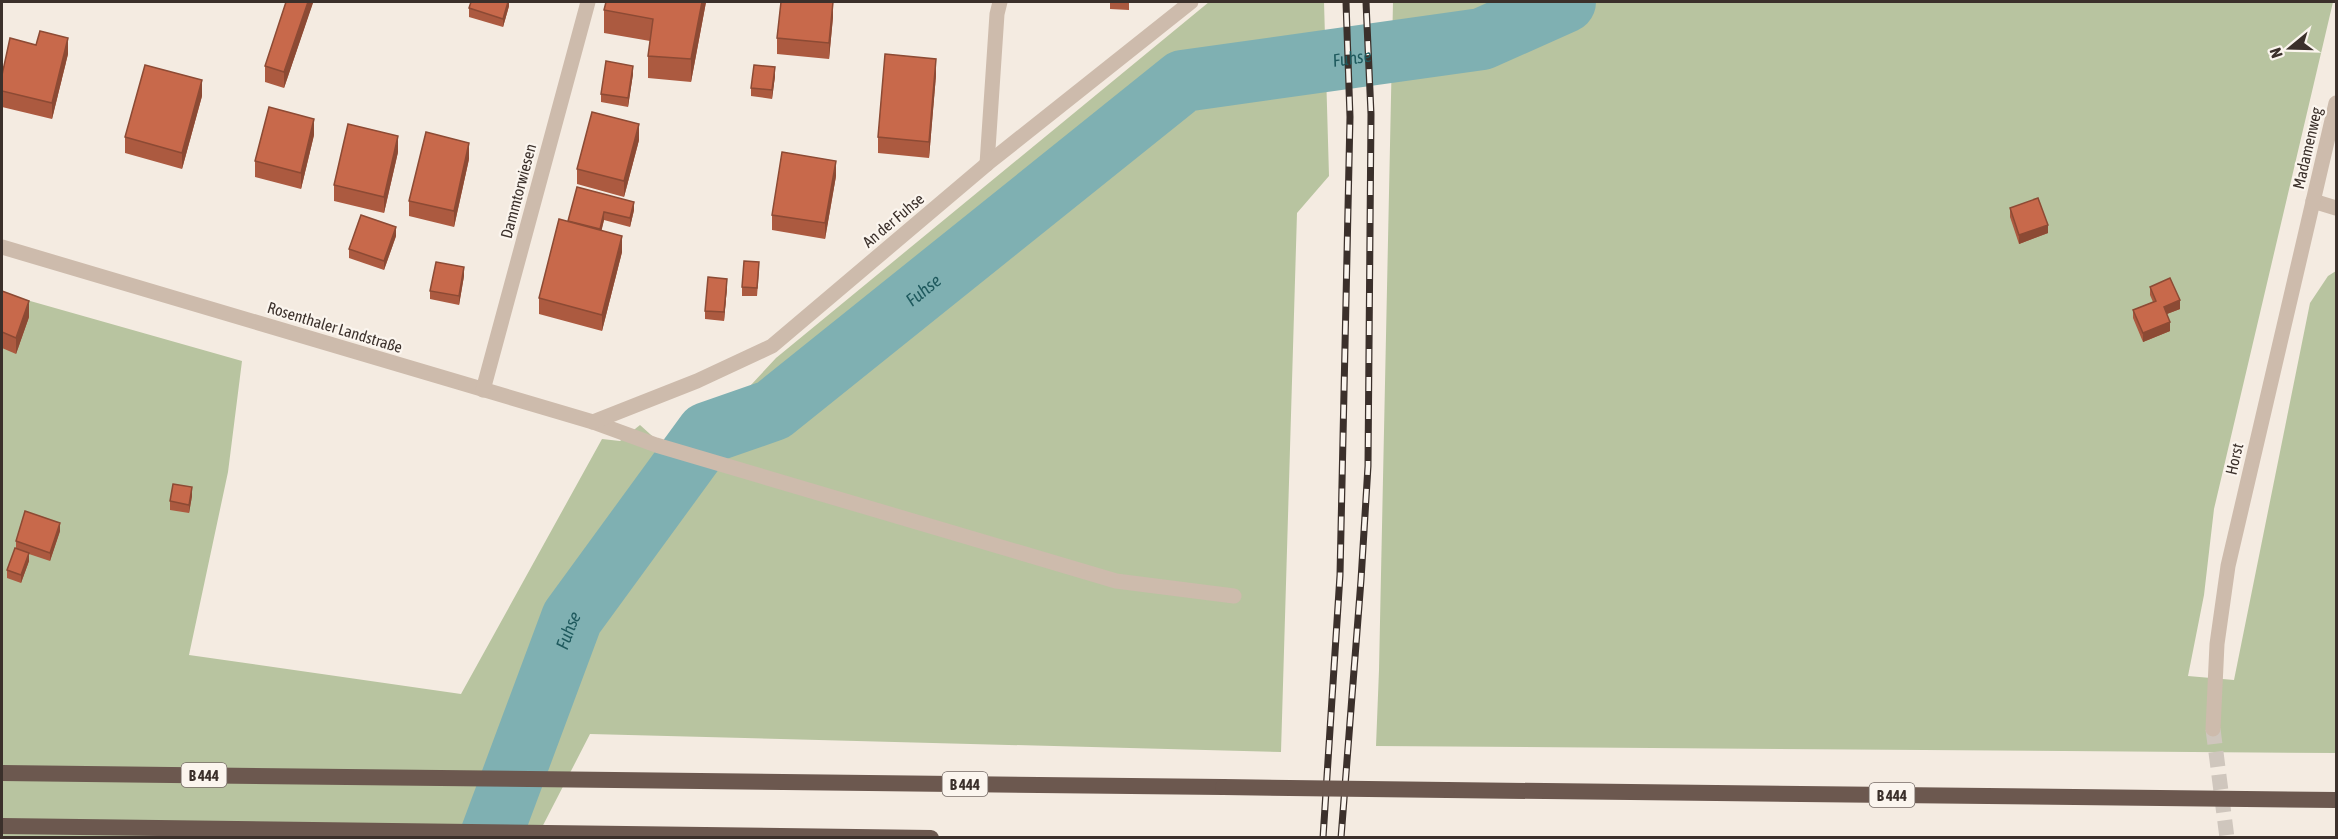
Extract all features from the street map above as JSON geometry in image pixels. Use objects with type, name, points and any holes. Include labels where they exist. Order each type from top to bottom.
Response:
[{"type":"highway","name":"B 444","points":[[2,773],[2337,800]]},
{"type":"highway","points":[[2,826],[931,837]]},
{"type":"street","name":"Dammtorwiesen","points":[[483,390],[588,2]]},
{"type":"street","points":[[987,164],[996,26],[1000,2]]},
{"type":"street","name":"An der Fuhse","points":[[593,422],[697,381],[772,346],[987,164],[1191,2]]},
{"type":"street","name":"Madamenweg","points":[[2313,201],[2337,103]]},
{"type":"street","points":[[2313,201],[2337,208]]},
{"type":"street","name":"Horst","points":[[2213,729],[2217,644],[2228,566],[2313,201]]},
{"type":"street","name":"Rosenthaler Landstraße","points":[[2,247],[593,422],[656,445],[1116,581],[1234,596]]},
{"type":"green space","points":[[1209,2],[1324,2],[1329,176],[1297,213],[1281,752],[590,734],[537,837],[2,838],[2,293],[242,361],[228,472],[189,655],[461,694],[602,439],[620,441],[640,425],[680,461],[776,358]]},
{"type":"green space","points":[[1393,2],[2333,2],[2214,509],[2204,595],[2188,676],[2234,680],[2310,303],[2328,276],[2336,271],[2336,753],[1376,746]]},
{"type":"building","points":[[286,2],[308,2],[284,72],[265,66]]},
{"type":"building","points":[[471,2],[508,2],[503,19],[469,8]]},
{"type":"building","points":[[606,2],[702,2],[691,59],[648,56],[653,19],[604,10]]},
{"type":"building","points":[[781,2],[833,2],[829,43],[777,38]]},
{"type":"building","points":[[40,31],[68,38],[52,103],[2,91],[2,75],[10,38],[36,45]]},
{"type":"building","points":[[885,54],[936,59],[929,142],[878,137]]},
{"type":"building","points":[[606,61],[633,66],[628,98],[601,94]]},
{"type":"building","points":[[145,65],[202,80],[182,153],[125,137]]},
{"type":"building","points":[[754,65],[775,67],[772,90],[751,88]]},
{"type":"building","points":[[269,107],[314,119],[301,173],[255,161]]},
{"type":"building","points":[[592,112],[639,124],[624,181],[577,169]]},
{"type":"building","points":[[348,124],[398,136],[384,197],[334,185]]},
{"type":"building","points":[[426,132],[469,143],[454,211],[409,201]]},
{"type":"building","points":[[782,152],[836,161],[825,223],[772,215]]},
{"type":"building","points":[[577,187],[634,202],[630,218],[604,212],[600,229],[568,221]]},
{"type":"building","points":[[2038,198],[2048,225],[2019,235],[2010,208]]},
{"type":"building","points":[[361,215],[396,227],[384,261],[349,249]]},
{"type":"building","points":[[559,219],[622,236],[602,315],[539,298]]},
{"type":"building","points":[[744,261],[759,262],[757,288],[742,287]]},
{"type":"building","points":[[436,262],[464,267],[459,296],[430,291]]},
{"type":"building","points":[[708,277],[727,279],[724,312],[705,311]]},
{"type":"building","points":[[2170,278],[2180,300],[2164,307],[2170,322],[2143,333],[2133,310],[2156,301],[2150,287]]},
{"type":"building","points":[[2,291],[29,301],[16,338],[2,332]]},
{"type":"building","points":[[173,484],[192,487],[189,505],[170,501]]},
{"type":"building","points":[[25,511],[60,523],[50,553],[16,541]]},
{"type":"building","points":[[15,548],[29,553],[21,575],[7,570]]},
{"type":"waterway","name":"Fuhse","points":[[490,838],[572,618],[707,433],[773,410],[1183,81],[1482,39],[1565,2]]},
{"type":"tunnel","points":[[2213,729],[2227,838]]},
{"type":"railway","points":[[1323,838],[1340,575],[1350,117],[1346,2]]},
{"type":"railway","points":[[1341,838],[1368,466],[1371,114],[1366,2]]}]
